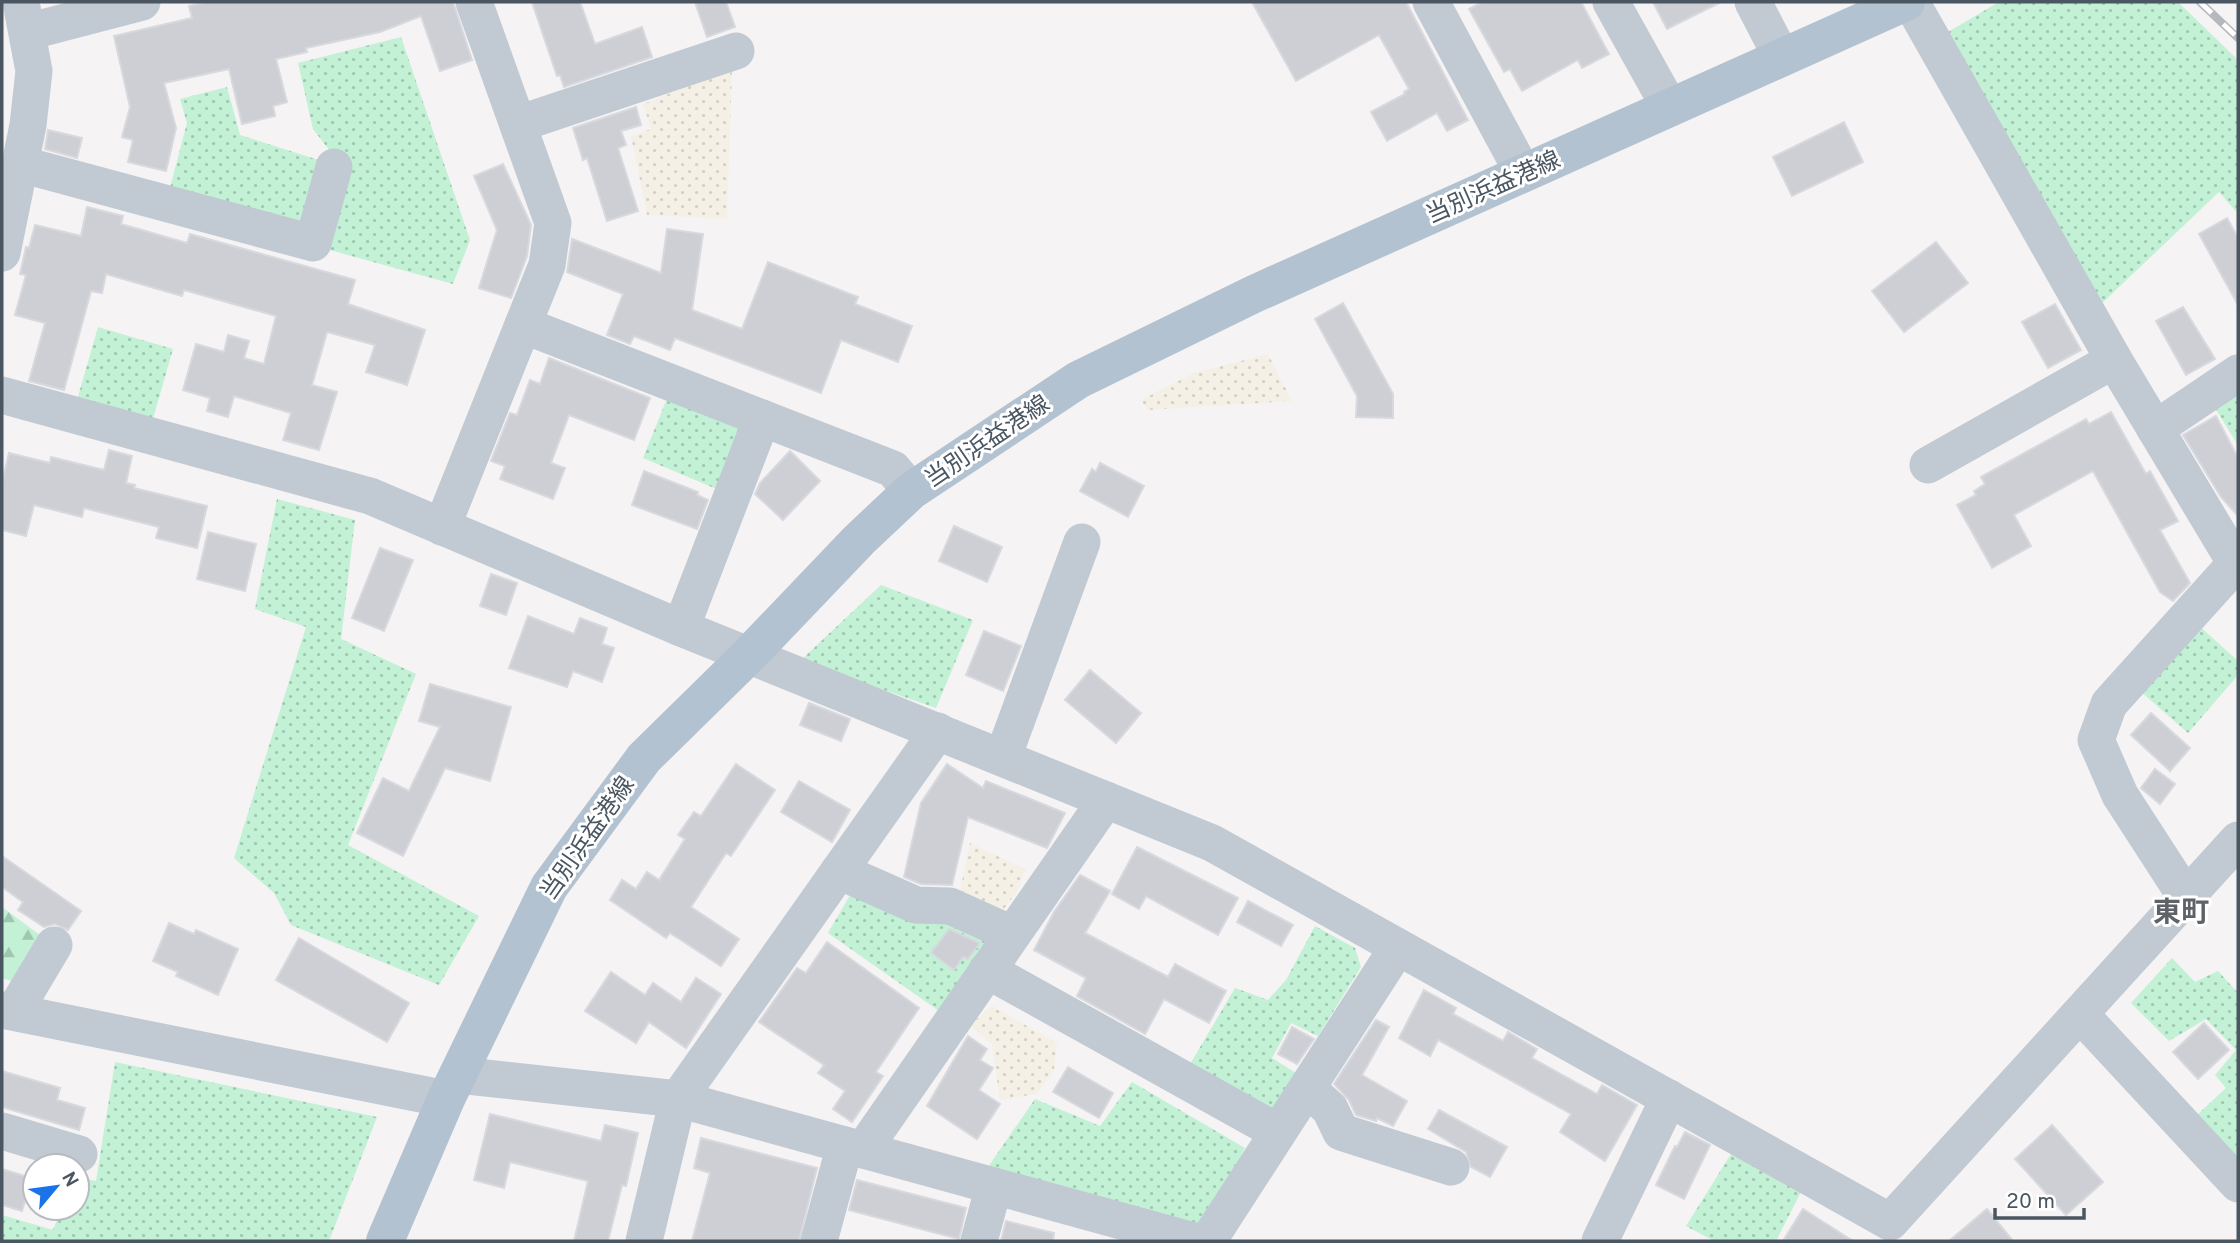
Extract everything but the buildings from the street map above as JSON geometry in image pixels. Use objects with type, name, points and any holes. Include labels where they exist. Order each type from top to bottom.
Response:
[{"type":"main road","name":"当別浜益港線","points":[[385,1241],[452,1087],[550,887],[644,758],[750,654],[859,540],[911,491],[1078,380],[1254,294],[1908,2]]},
{"type":"street","points":[[2,253],[20,164],[34,71],[24,17],[142,2]]},
{"type":"street","points":[[442,527],[547,265],[553,223],[474,2]]},
{"type":"street","points":[[1432,2],[1523,173]]},
{"type":"street","points":[[1611,2],[1670,108]]},
{"type":"street","points":[[1753,2],[1782,58]]},
{"type":"street","points":[[1908,2],[2114,360],[2237,564],[2109,704],[2096,740],[2120,795],[2186,897]]},
{"type":"street","points":[[518,124],[736,51]]},
{"type":"street","points":[[20,164],[313,243],[334,167]]},
{"type":"street","points":[[523,325],[893,470],[911,491]]},
{"type":"street","points":[[1928,465],[2114,360]]},
{"type":"street","points":[[2155,429],[2238,373]]},
{"type":"street","points":[[2,396],[370,496],[681,628],[1212,843],[1669,1098],[1877,1229],[1890,1222],[2238,840]]},
{"type":"street","points":[[681,628],[762,418]]},
{"type":"street","points":[[1003,757],[1082,542]]},
{"type":"street","points":[[644,1241],[678,1100],[938,731]]},
{"type":"street","points":[[819,1241],[854,1148],[988,970],[1106,800]]},
{"type":"street","points":[[839,871],[916,905],[950,906],[1012,934]]},
{"type":"street","points":[[54,945],[8,1011],[452,1087],[678,1100],[1194,1241]]},
{"type":"street","points":[[1208,1241],[1398,947]]},
{"type":"street","points":[[988,970],[1278,1132]]},
{"type":"street","points":[[2080,1014],[2238,1184]]},
{"type":"street","points":[[1307,1088],[1330,1109],[1341,1132],[1451,1167]]},
{"type":"street","points":[[1600,1241],[1669,1098]]},
{"type":"street","points":[[2,1131],[72,1152]]},
{"type":"street","points":[[979,1241],[994,1186]]},
{"type":"green space","points":[[1999,2],[2178,2],[2238,60],[2238,214],[2219,192],[2098,307],[1943,35]]},
{"type":"green space","points":[[401,37],[470,240],[453,284],[319,247],[343,168],[313,129],[298,63]]},
{"type":"green space","points":[[227,87],[240,135],[325,162],[309,225],[168,195],[187,123],[180,99]]},
{"type":"green space","points":[[98,327],[173,349],[152,422],[77,400]]},
{"type":"green space","points":[[2238,390],[2238,445],[2213,405]]},
{"type":"green space","points":[[668,396],[745,427],[719,490],[643,458]]},
{"type":"green space","points":[[277,499],[355,520],[341,639],[416,674],[348,845],[479,916],[439,985],[291,925],[274,893],[234,858],[306,627],[255,609]]},
{"type":"green space","points":[[881,585],[973,620],[936,708],[800,661]]},
{"type":"green space","points":[[2197,624],[2238,661],[2238,675],[2188,733],[2139,690]]},
{"type":"green space","points":[[853,890],[993,932],[939,1011],[828,933]]},
{"type":"green space","points":[[2,907],[44,938],[21,984],[2,978]]},
{"type":"green space","points":[[1315,926],[1355,948],[1361,967],[1318,1036],[1291,1023],[1272,1058],[1299,1075],[1288,1102],[1264,1113],[1186,1071],[1235,988],[1268,1000],[1286,980]]},
{"type":"green space","points":[[2172,958],[2195,982],[2218,971],[2238,993],[2238,1160],[2196,1116],[2226,1088],[2215,1075],[2236,1050],[2206,1019],[2169,1041],[2131,1003]]},
{"type":"green space","points":[[115,1062],[377,1117],[329,1241],[2,1241],[2,1215],[53,1230],[56,1222],[91,1222],[91,1180],[96,1181]]},
{"type":"green space","points":[[1132,1082],[1245,1148],[1204,1231],[988,1167],[1035,1099],[1100,1126]]},
{"type":"green space","points":[[1731,1154],[1802,1190],[1777,1239],[1779,1241],[1714,1241],[1686,1226]]},
{"type":"sand","points":[[732,69],[727,219],[647,215],[631,136],[651,129],[643,104]]},
{"type":"sand","points":[[1268,354],[1292,401],[1147,410],[1141,400],[1194,373]]},
{"type":"sand","points":[[970,843],[1025,869],[1018,890],[995,921],[957,905]]},
{"type":"sand","points":[[992,1006],[1057,1043],[1054,1070],[1036,1094],[1000,1100],[992,1044],[970,1025]]},
{"type":"railway","points":[[2200,2],[2238,38]]},
{"type":"district","name":"東町","points":[[2181,911]]}]
